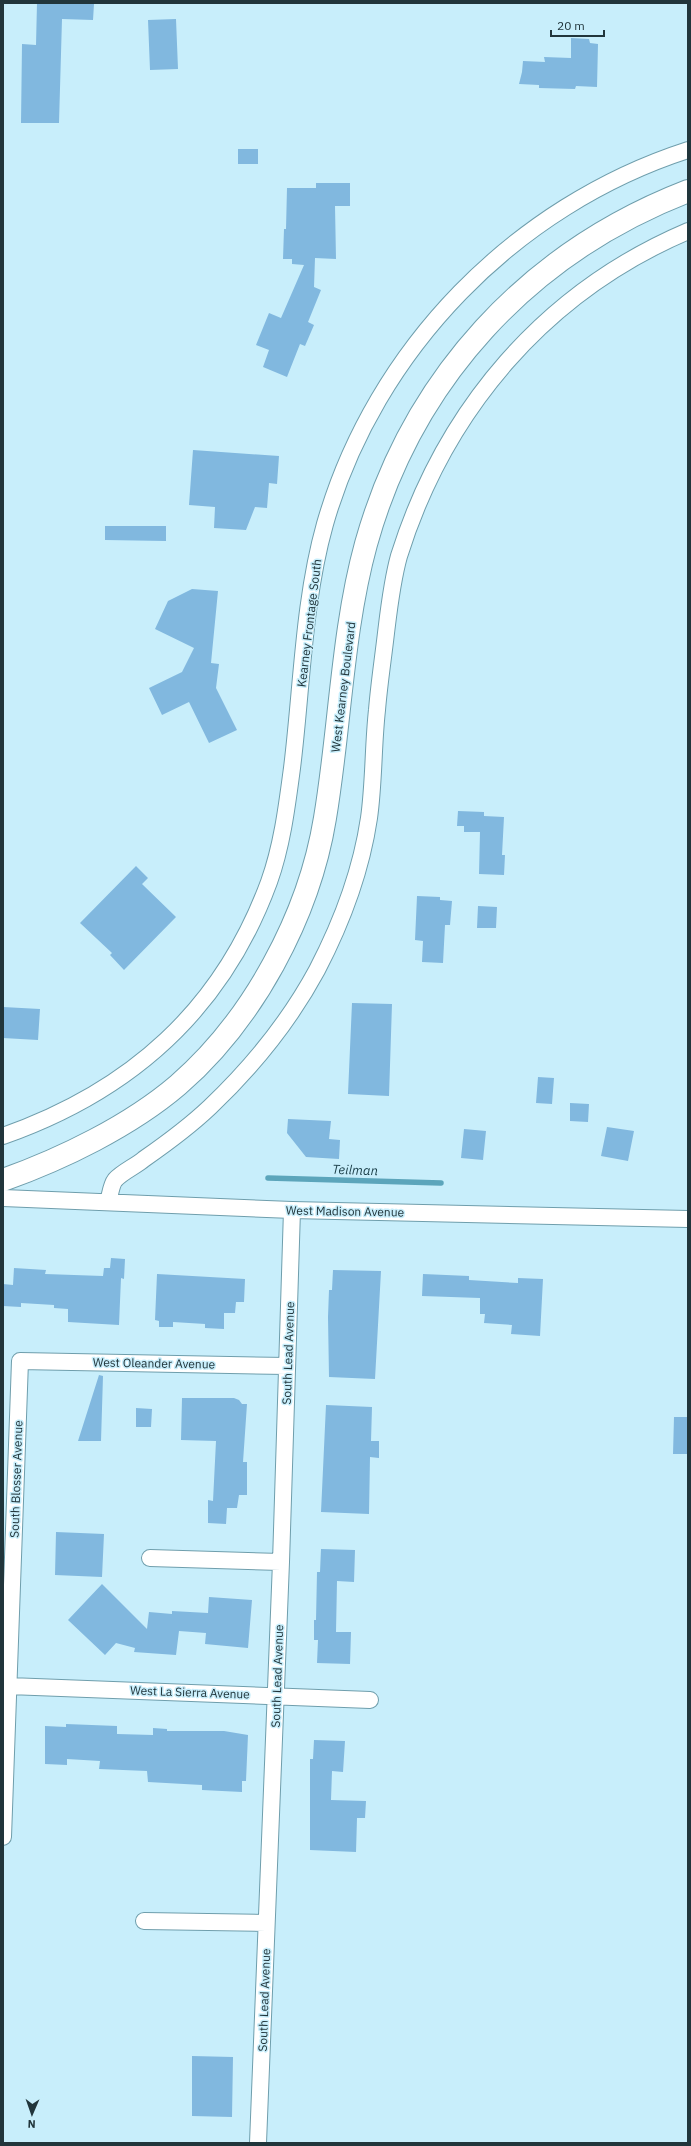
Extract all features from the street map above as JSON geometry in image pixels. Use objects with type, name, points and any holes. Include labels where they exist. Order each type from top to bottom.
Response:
[{"type":"street","name":"Kearney Frontage South","points":[[3,1136],[39,1123],[71,1108],[134,1068],[163,1044],[192,1014],[241,947],[270,880],[282,833],[291,771],[313,580],[324,526],[340,476],[363,425],[399,364],[425,330],[474,277],[534,228],[587,195],[662,158],[688,150]]},
{"type":"street","name":"West Kearney Boulevard","points":[[3,1180],[46,1164],[101,1136],[156,1101],[178,1084],[206,1056],[228,1031],[253,996],[279,955],[311,872],[324,822],[352,610],[364,553],[384,489],[410,432],[439,385],[470,344],[510,302],[537,278],[600,233],[629,217],[688,191]]},
{"type":"street","points":[[108,1202],[114,1181],[174,1137],[209,1108],[238,1077],[276,1031],[298,1002],[316,971],[345,911],[360,862],[369,817],[376,711],[390,604],[398,559],[416,509],[448,442],[501,366],[568,302],[633,258],[688,231]]},
{"type":"street","name":"West Madison Avenue","points":[[3,1198],[292,1210],[688,1219]]},
{"type":"street","name":"South Lead Avenue","points":[[258,2143],[281,1562],[292,1210]]},
{"type":"street","name":"West Oleander Avenue","points":[[20,1361],[287,1366]]},
{"type":"street","name":"South Blosser Avenue","points":[[3,1837],[9,1686],[8,1549],[20,1361]]},
{"type":"street","points":[[150,1558],[281,1562]]},
{"type":"street","name":"West La Sierra Avenue","points":[[9,1686],[276,1695],[370,1700]]},
{"type":"street","points":[[144,1921],[266,1924]]},
{"type":"building","points":[[37,3],[94,4],[93,20],[62,19],[59,123],[21,123],[22,44],[36,45]]},
{"type":"building","points":[[176,19],[178,69],[150,70],[148,20]]},
{"type":"building","points":[[571,38],[589,39],[590,43],[598,44],[597,87],[576,86],[575,89],[539,88],[539,85],[519,84],[523,61],[545,62],[544,57],[571,58]]},
{"type":"building","points":[[238,149],[258,149],[258,164],[238,164]]},
{"type":"building","points":[[316,183],[350,183],[350,206],[335,206],[336,259],[315,258],[314,287],[321,290],[308,322],[314,325],[305,346],[300,344],[287,377],[263,367],[269,350],[256,345],[269,313],[281,318],[304,265],[292,264],[292,259],[283,259],[284,229],[286,229],[287,188],[316,188]]},
{"type":"building","points":[[193,450],[279,456],[277,484],[269,483],[267,508],[255,507],[246,530],[214,528],[215,507],[189,505]]},
{"type":"building","points":[[105,526],[166,526],[166,541],[105,540]]},
{"type":"building","points":[[192,589],[218,591],[211,663],[219,664],[216,688],[237,730],[209,743],[189,702],[162,715],[149,688],[182,672],[194,648],[155,629],[168,601]]},
{"type":"building","points":[[458,811],[484,812],[484,816],[504,817],[502,855],[505,855],[504,875],[479,874],[480,832],[464,832],[464,826],[457,826]]},
{"type":"building","points":[[136,866],[148,878],[142,884],[176,917],[124,970],[110,955],[112,953],[80,923]]},
{"type":"building","points":[[417,896],[440,897],[440,900],[452,901],[450,925],[445,925],[443,963],[422,962],[423,941],[415,940]]},
{"type":"building","points":[[478,906],[497,907],[496,928],[477,928]]},
{"type":"building","points":[[352,1003],[392,1004],[389,1096],[348,1094]]},
{"type":"building","points":[[3,1007],[40,1009],[38,1040],[3,1038]]},
{"type":"building","points":[[538,1077],[554,1078],[552,1104],[536,1103]]},
{"type":"building","points":[[570,1103],[589,1104],[588,1122],[570,1121]]},
{"type":"building","points":[[288,1119],[331,1121],[329,1139],[340,1140],[339,1159],[306,1157],[287,1133]]},
{"type":"building","points":[[607,1127],[634,1131],[628,1161],[601,1156]]},
{"type":"building","points":[[464,1129],[486,1131],[483,1160],[461,1158]]},
{"type":"building","points":[[111,1258],[125,1259],[124,1279],[121,1278],[119,1325],[68,1322],[68,1309],[54,1308],[54,1305],[21,1303],[21,1307],[3,1306],[3,1284],[13,1285],[14,1268],[46,1270],[45,1274],[103,1276],[104,1268],[110,1268]]},
{"type":"building","points":[[333,1270],[381,1271],[375,1379],[329,1377],[329,1290],[332,1290]]},
{"type":"building","points":[[157,1274],[245,1279],[244,1302],[236,1302],[235,1313],[224,1313],[224,1329],[205,1328],[205,1324],[173,1322],[173,1327],[159,1327],[159,1321],[155,1320]]},
{"type":"building","points":[[423,1274],[469,1276],[469,1280],[518,1283],[518,1278],[543,1279],[540,1336],[511,1334],[512,1325],[484,1323],[485,1314],[480,1314],[480,1298],[422,1296]]},
{"type":"building","points":[[99,1375],[103,1376],[101,1441],[78,1441]]},
{"type":"building","points":[[182,1398],[234,1398],[239,1400],[242,1404],[247,1404],[243,1462],[247,1462],[247,1495],[239,1495],[237,1508],[227,1508],[226,1524],[208,1523],[208,1500],[213,1501],[216,1441],[181,1440]]},
{"type":"building","points":[[326,1405],[372,1407],[371,1441],[379,1441],[379,1458],[370,1457],[369,1514],[321,1512]]},
{"type":"building","points":[[136,1408],[152,1409],[151,1427],[136,1427]]},
{"type":"building","points":[[674,1417],[688,1417],[688,1454],[673,1454]]},
{"type":"building","points":[[56,1532],[104,1534],[102,1577],[55,1575]]},
{"type":"building","points":[[321,1549],[355,1550],[354,1582],[337,1581],[336,1632],[351,1632],[350,1664],[317,1663],[318,1640],[314,1640],[314,1620],[316,1620],[317,1572],[320,1572]]},
{"type":"building","points":[[102,1584],[147,1629],[149,1612],[172,1614],[172,1611],[208,1613],[209,1597],[252,1600],[248,1648],[205,1644],[206,1633],[179,1631],[176,1655],[134,1652],[135,1648],[116,1643],[105,1655],[68,1620]]},
{"type":"building","points":[[66,1724],[117,1726],[117,1734],[153,1735],[153,1728],[167,1729],[167,1731],[224,1731],[248,1735],[246,1781],[242,1781],[242,1792],[202,1790],[202,1785],[148,1782],[147,1771],[99,1769],[100,1761],[67,1759],[67,1765],[45,1764],[45,1726],[66,1727]]},
{"type":"building","points":[[314,1740],[345,1741],[343,1772],[332,1771],[331,1800],[366,1801],[365,1818],[357,1818],[356,1852],[310,1850],[310,1759],[313,1759]]},
{"type":"building","points":[[192,2056],[233,2057],[232,2117],[192,2116]]},
{"type":"waterway","name":"Teilman","points":[[268,1178],[441,1183]]}]
